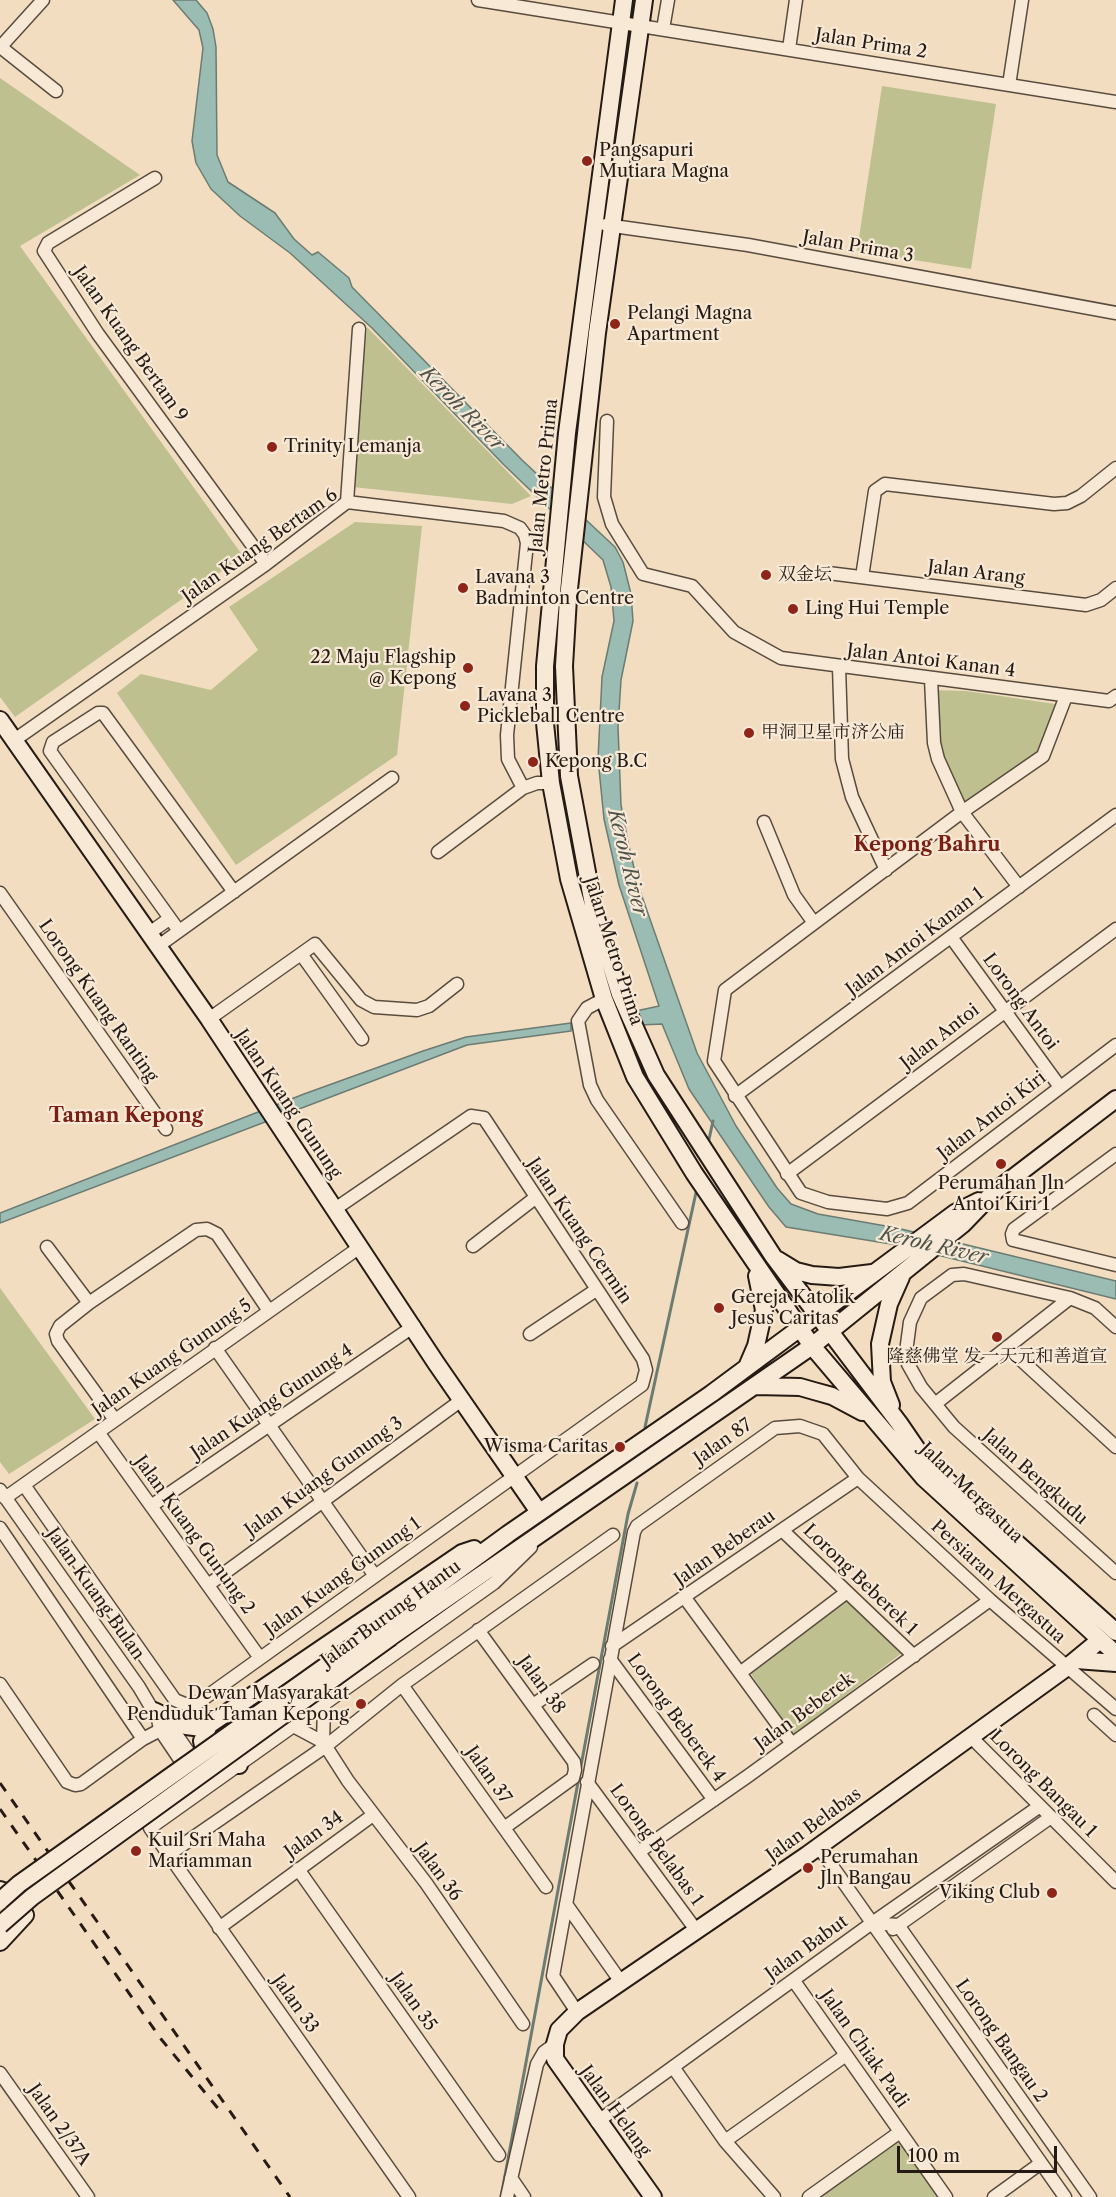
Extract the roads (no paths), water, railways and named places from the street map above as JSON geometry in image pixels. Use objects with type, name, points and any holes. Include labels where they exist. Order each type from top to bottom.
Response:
[{"type":"main road","name":"Jalan Metro Prima","points":[[624,0],[593,223],[550,596],[545,666],[545,712],[551,783],[569,879],[604,999],[635,1077],[750,1259],[812,1346]]},
{"type":"main road","name":"Jalan Metro Prima","points":[[644,0],[612,225],[568,598],[564,666],[569,776],[595,915],[620,994],[656,1075],[772,1256],[828,1332]]},
{"type":"main road","name":"Jalan Kuang Gunung","points":[[0,720],[209,1019],[539,1512]]},
{"type":"main road","points":[[899,1423],[882,1382],[880,1344],[889,1304],[902,1266],[959,1218],[1116,1099]]},
{"type":"main road","points":[[772,1256],[796,1271],[812,1275],[838,1277],[874,1273]]},
{"type":"main road","points":[[747,1368],[756,1346],[764,1310],[750,1259]]},
{"type":"main road","name":"Jalan Burung Hantu","points":[[0,1925],[32,1897],[387,1632],[508,1534],[747,1368],[874,1273],[902,1266]]},
{"type":"main road","name":"Jalan Burung Hantu","points":[[0,1901],[19,1884],[387,1632],[558,1521],[756,1386],[812,1346],[902,1266]]},
{"type":"main road","name":"Jalan Mergastua","points":[[828,1332],[899,1423],[925,1461],[949,1485],[1116,1632]]},
{"type":"main road","name":"Jalan Mergastua","points":[[812,1346],[924,1478],[1074,1617],[1108,1641],[1116,1654]]},
{"type":"main road","points":[[756,1386],[814,1390],[832,1396],[870,1417]]},
{"type":"main road","points":[[156,1727],[202,1728],[209,1725],[462,1553],[508,1534]]},
{"type":"main road","points":[[1096,1614],[1108,1641]]},
{"type":"main road","points":[[1074,1617],[1080,1640],[1071,1664],[1116,1663]]},
{"type":"main road","name":"Jalan Belabas","points":[[555,2044],[560,2030],[577,2012],[818,1846],[1071,1664],[1108,1641]]},
{"type":"main road","points":[[209,1725],[202,1741],[204,1750],[210,1758],[220,1764],[239,1765]]},
{"type":"main road","points":[[0,1890],[12,1894],[25,1915],[0,1942]]},
{"type":"main road","name":"Jalan Helang","points":[[555,2044],[555,2060],[597,2122],[653,2197]]},
{"type":"street","points":[[43,0],[4,43],[6,54],[56,91]]},
{"type":"street","name":"Jalan Prima 2","points":[[478,0],[1116,102]]},
{"type":"street","points":[[663,29],[668,0]]},
{"type":"street","points":[[789,49],[796,0]]},
{"type":"street","points":[[1009,85],[1022,0]]},
{"type":"street","name":"Jalan Kuang Bertam 9","points":[[155,178],[48,243],[44,251],[98,334],[266,564]]},
{"type":"street","name":"Jalan Prima 3","points":[[593,223],[748,245],[1115,313]]},
{"type":"street","points":[[347,502],[359,329]]},
{"type":"street","name":"Jalan Antoi Kanan 4","points":[[607,421],[604,497],[612,524],[643,574],[692,586],[734,632],[746,639],[789,661],[1109,701],[1116,696]]},
{"type":"street","points":[[862,578],[875,491],[885,484],[1054,504],[1067,503],[1081,496],[1116,468]]},
{"type":"street","name":"Jalan Kuang Bertam 6","points":[[14,741],[266,564],[347,502],[504,520],[520,528],[525,535],[527,543],[507,735],[508,759],[523,788]]},
{"type":"street","name":"Jalan Arang","points":[[828,573],[1086,605],[1101,600],[1116,588]]},
{"type":"street","points":[[839,668],[842,759],[852,797],[886,870]]},
{"type":"street","points":[[931,679],[934,744],[938,759],[962,812],[1019,887]]},
{"type":"street","points":[[787,1174],[714,1061],[725,990],[962,812],[1043,756],[1066,696]]},
{"type":"street","points":[[179,932],[51,751],[53,742],[98,713],[107,717],[234,892]]},
{"type":"street","points":[[152,940],[179,932],[392,778]]},
{"type":"street","points":[[438,852],[523,788],[537,783],[551,783]]},
{"type":"street","name":"Jalan Antoi Kanan 1","points":[[735,1096],[1116,815]]},
{"type":"street","points":[[764,822],[794,895],[814,923]]},
{"type":"street","name":"Lorong Kuang Ranting","points":[[0,893],[165,1130]]},
{"type":"street","points":[[152,940],[170,918]]},
{"type":"street","name":"Jalan Antoi","points":[[787,1174],[1116,929]]},
{"type":"street","name":"Lorong Antoi","points":[[951,937],[1060,1087]]},
{"type":"street","points":[[209,1019],[315,944],[361,1000],[374,1007],[417,1010],[429,1006],[457,984]]},
{"type":"street","points":[[301,954],[362,1039]]},
{"type":"street","points":[[604,999],[587,1008],[578,1021],[590,1085],[597,1100],[682,1223]]},
{"type":"street","name":"Jalan Antoi Kiri","points":[[787,1174],[801,1193],[828,1202],[887,1209],[908,1203],[1116,1045]]},
{"type":"street","name":"Jalan Kuang Cermin","points":[[335,1209],[471,1116],[484,1118],[534,1198],[644,1359],[646,1370],[642,1384],[515,1476]]},
{"type":"street","points":[[1116,1154],[1014,1229],[1013,1240],[1116,1265]]},
{"type":"street","points":[[473,1246],[534,1198]]},
{"type":"street","points":[[115,1420],[58,1341],[56,1334],[60,1326],[89,1303],[196,1230],[207,1229],[217,1234],[269,1311]]},
{"type":"street","points":[[47,1247],[89,1303]]},
{"type":"street","name":"Jalan Kuang Gunung 5","points":[[3,1494],[24,1485],[360,1247]]},
{"type":"street","name":"Jalan Bengkudu","points":[[1116,1327],[1095,1308],[1070,1298],[964,1274],[952,1275],[921,1298],[910,1322],[906,1352],[908,1364],[921,1387],[954,1428],[1116,1573]]},
{"type":"street","points":[[530,1334],[596,1290]]},
{"type":"street","points":[[935,1404],[1070,1298]]},
{"type":"street","name":"Jalan Kuang Gunung 4","points":[[151,1506],[414,1326]]},
{"type":"street","points":[[1007,1347],[1116,1448]]},
{"type":"street","points":[[215,1348],[375,1576]]},
{"type":"street","name":"Jalan Kuang Gunung 3","points":[[208,1585],[463,1399]]},
{"type":"street","name":"Jalan 87","points":[[577,2012],[552,1976],[635,1529],[775,1428],[800,1426],[823,1434],[858,1478]]},
{"type":"street","name":"Jalan Kuang Gunung 2","points":[[98,1432],[260,1658]]},
{"type":"street","name":"Jalan Kuang Gunung 1","points":[[24,1485],[175,1700],[192,1707],[515,1476]]},
{"type":"street","name":"Jalan Beberau","points":[[611,1652],[858,1478]]},
{"type":"street","name":"Persiaran Mergastua","points":[[858,1478],[990,1600],[1071,1664],[1116,1709]]},
{"type":"street","name":"Jalan Kuang Bulan","points":[[3,1494],[156,1727],[206,1788]]},
{"type":"street","points":[[0,1528],[206,1788],[324,1707],[494,1583],[558,1521]]},
{"type":"street","name":"Lorong Beberek 1","points":[[782,1530],[914,1656]]},
{"type":"street","points":[[168,1855],[613,1535]]},
{"type":"street","points":[[740,1673],[847,1592]]},
{"type":"street","points":[[685,1598],[792,1744]]},
{"type":"street","name":"Jalan Beberek","points":[[640,1851],[990,1600]]},
{"type":"street","name":"Jalan 38","points":[[478,1630],[574,1762],[573,1778],[504,1828]]},
{"type":"street","name":"Lorong Beberek 4","points":[[611,1652],[714,1800]]},
{"type":"street","points":[[533,1705],[593,1664]]},
{"type":"street","points":[[0,1684],[68,1782],[75,1785],[81,1784],[156,1727]]},
{"type":"street","name":"Jalan 37","points":[[402,1685],[546,1887]]},
{"type":"street","points":[[324,1707],[325,1744]]},
{"type":"street","points":[[1094,1715],[1116,1735]]},
{"type":"street","name":"Jalan 36","points":[[295,1727],[325,1744],[373,1815],[426,1883],[523,2024]]},
{"type":"street","name":"Lorong Bangau 1","points":[[970,1736],[1116,1882]]},
{"type":"street","name":"Lorong Belabas 1","points":[[587,1782],[696,1930]]},
{"type":"street","name":"Jalan 33","points":[[206,1788],[152,1826],[150,1832],[410,2197]]},
{"type":"street","name":"Jalan Babut","points":[[597,2122],[872,1923],[1040,1806]]},
{"type":"street","name":"Jalan 34","points":[[219,1928],[373,1815]]},
{"type":"street","points":[[882,1937],[1051,1817]]},
{"type":"street","name":"Lorong Bangau 2","points":[[818,1846],[1065,2197]]},
{"type":"street","name":"Jalan 35","points":[[298,1869],[499,2155]]},
{"type":"street","points":[[566,1904],[621,1982]]},
{"type":"street","points":[[872,1923],[898,1925]]},
{"type":"street","name":"Lorong Bangau 2","points":[[898,1925],[1090,2197]]},
{"type":"street","name":"Jalan Chiak Padi","points":[[794,1981],[946,2197]]},
{"type":"street","points":[[507,2197],[537,2064],[544,2052],[555,2044]]},
{"type":"street","points":[[725,2141],[846,2055]]},
{"type":"street","points":[[673,2067],[725,2141],[774,2197]]},
{"type":"street","name":"Jalan 2/37A","points":[[0,2073],[88,2197]]},
{"type":"street","points":[[809,2197],[900,2132]]},
{"type":"street","points":[[994,2197],[1041,2163]]},
{"type":"street","points":[[511,2178],[524,2197]]},
{"type":"water","name":"Keroh River","points":[[173,0],[196,0],[207,13],[213,29],[216,47],[217,155],[228,182],[275,213],[294,239],[312,255],[318,252],[349,278],[352,287],[522,460],[615,547],[623,562],[631,594],[633,621],[621,680],[618,727],[621,805],[638,885],[697,1053],[736,1126],[777,1188],[791,1204],[818,1214],[897,1228],[1116,1281],[1116,1299],[897,1245],[786,1227],[769,1207],[689,1089],[662,1024],[640,1025],[636,1011],[659,1006],[619,885],[604,819],[598,759],[602,677],[614,621],[611,587],[603,560],[503,464],[372,328],[290,253],[240,216],[211,189],[196,163],[192,141],[203,48],[199,30]]},
{"type":"water","points":[[571,1023],[571,1031],[467,1045],[0,1223],[0,1213],[304,1094],[423,1051],[466,1037]]},
{"type":"waterway","points":[[708,1144],[713,1121]]},
{"type":"waterway","points":[[645,1427],[697,1188]]},
{"type":"waterway","points":[[580,1771],[628,1514],[637,1483]]},
{"type":"waterway","points":[[501,2197],[579,1777]]},
{"type":"railway","points":[[0,1783],[290,2197]]},
{"type":"railway","points":[[0,1809],[161,2039],[221,2112]]},
{"type":"place","name":"Pangsapuri Mutiara Magna","points":[[587,161]]},
{"type":"place","name":"Pelangi Magna Apartment","points":[[615,324]]},
{"type":"place","name":"Trinity Lemanja","points":[[272,447]]},
{"type":"place","name":"双金坛","points":[[766,575]]},
{"type":"place","name":"Lavana 3 Badminton Centre","points":[[463,588]]},
{"type":"place","name":"Ling Hui Temple","points":[[793,609]]},
{"type":"place","name":"22 Maju Flagship @ Kepong","points":[[468,668]]},
{"type":"place","name":"Lavana 3 Pickleball Centre","points":[[465,706]]},
{"type":"place","name":"甲洞卫星市济公庙","points":[[749,733]]},
{"type":"place","name":"Kepong B.C","points":[[533,762]]},
{"type":"place","name":"Perumahan Jln Antoi Kiri 1","points":[[1001,1164]]},
{"type":"place","name":"Gereja Katolik Jesus Caritas","points":[[719,1308]]},
{"type":"place","name":"隆慈佛堂 发一天元和善道宣","points":[[997,1337]]},
{"type":"place","name":"Wisma Caritas","points":[[620,1447]]},
{"type":"place","name":"Dewan Masyarakat Penduduk Taman Kepong","points":[[361,1704]]},
{"type":"place","name":"Kuil Sri Maha Mariamman","points":[[136,1851]]},
{"type":"place","name":"Perumahan Jln Bangau","points":[[808,1868]]},
{"type":"place","name":"Viking Club","points":[[1052,1893]]},
{"type":"district","name":"Kepong Bahru","points":[[927,845]]},
{"type":"district","name":"Taman Kepong","points":[[126,1116]]}]
